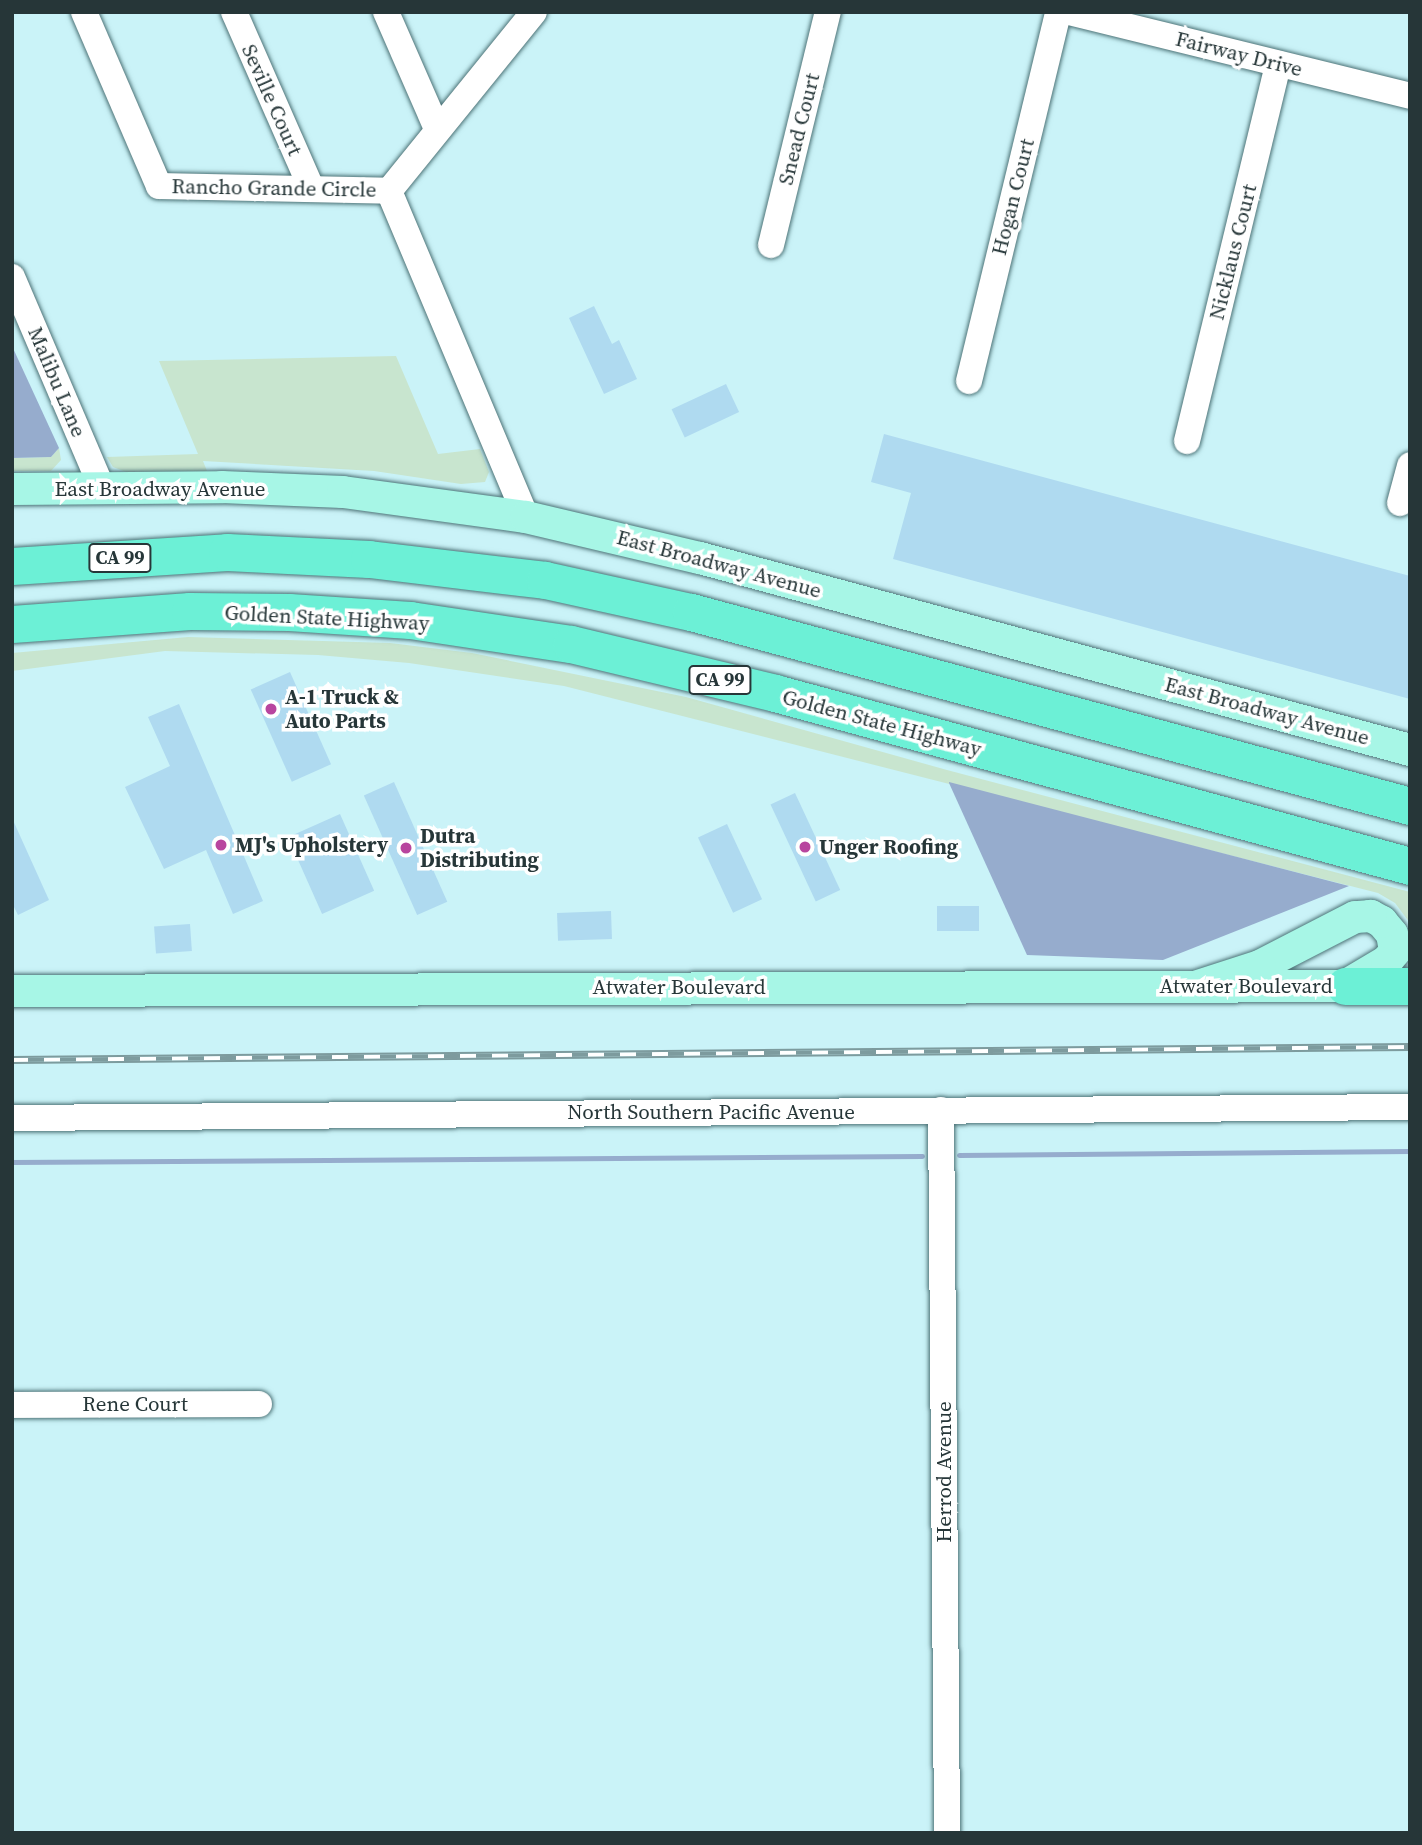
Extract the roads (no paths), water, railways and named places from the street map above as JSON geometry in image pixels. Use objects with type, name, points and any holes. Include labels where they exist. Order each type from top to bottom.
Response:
[{"type":"highway","points":[[12,549],[227,551]]},
{"type":"highway","name":"CA 99","points":[[12,566],[227,551],[369,559],[545,580],[704,616],[1410,806]]},
{"type":"highway","name":"Golden State Highway","points":[[12,624],[191,611],[289,612],[410,620],[571,644],[775,693],[1410,866]]},
{"type":"highway","points":[[1345,986],[1410,986]]},
{"type":"main road","name":"East Broadway Avenue","points":[[12,489],[222,487],[344,492],[526,517],[700,558],[1410,750]]},
{"type":"main road","points":[[1198,986],[1260,966],[1355,917],[1371,916],[1382,922],[1392,934],[1395,951],[1376,970],[1345,986]]},
{"type":"main road","name":"Atwater Boulevard","points":[[12,990],[1345,986]]},
{"type":"street","name":"Rancho Grande Circle","points":[[84,12],[159,186],[311,187],[389,191],[534,12]]},
{"type":"street","name":"Seville Court","points":[[234,12],[311,187]]},
{"type":"street","points":[[386,12],[438,129]]},
{"type":"street","name":"Snead Court","points":[[771,245],[828,12]]},
{"type":"street","name":"Hogan Court","points":[[969,381],[1058,12]]},
{"type":"street","name":"Fairway Drive","points":[[1069,12],[1410,96]]},
{"type":"street","name":"Nicklaus Court","points":[[1187,441],[1278,64]]},
{"type":"street","points":[[389,191],[526,517]]},
{"type":"street","name":"Malibu Lane","points":[[12,276],[102,488]]},
{"type":"street","points":[[1400,503],[1410,465]]},
{"type":"street","name":"North Southern Pacific Avenue","points":[[12,1118],[1410,1107]]},
{"type":"street","name":"Herrod Avenue","points":[[941,1110],[947,1833]]},
{"type":"street","name":"Rene Court","points":[[12,1405],[259,1404]]},
{"type":"water","points":[[12,346],[59,448],[51,457],[12,458]]},
{"type":"water","points":[[949,782],[1349,886],[1163,960],[1027,955]]},
{"type":"waterway","points":[[959,1155],[1410,1151]]},
{"type":"waterway","points":[[12,1162],[922,1156]]},
{"type":"railway","points":[[12,1060],[1410,1047]]},
{"type":"place","name":"A-1 Truck & Auto Parts","points":[[271,709]]},
{"type":"place","name":"MJ's Upholstery","points":[[221,845]]},
{"type":"place","name":"Unger Roofing","points":[[805,847]]},
{"type":"place","name":"Dutra Distributing","points":[[406,848]]}]
